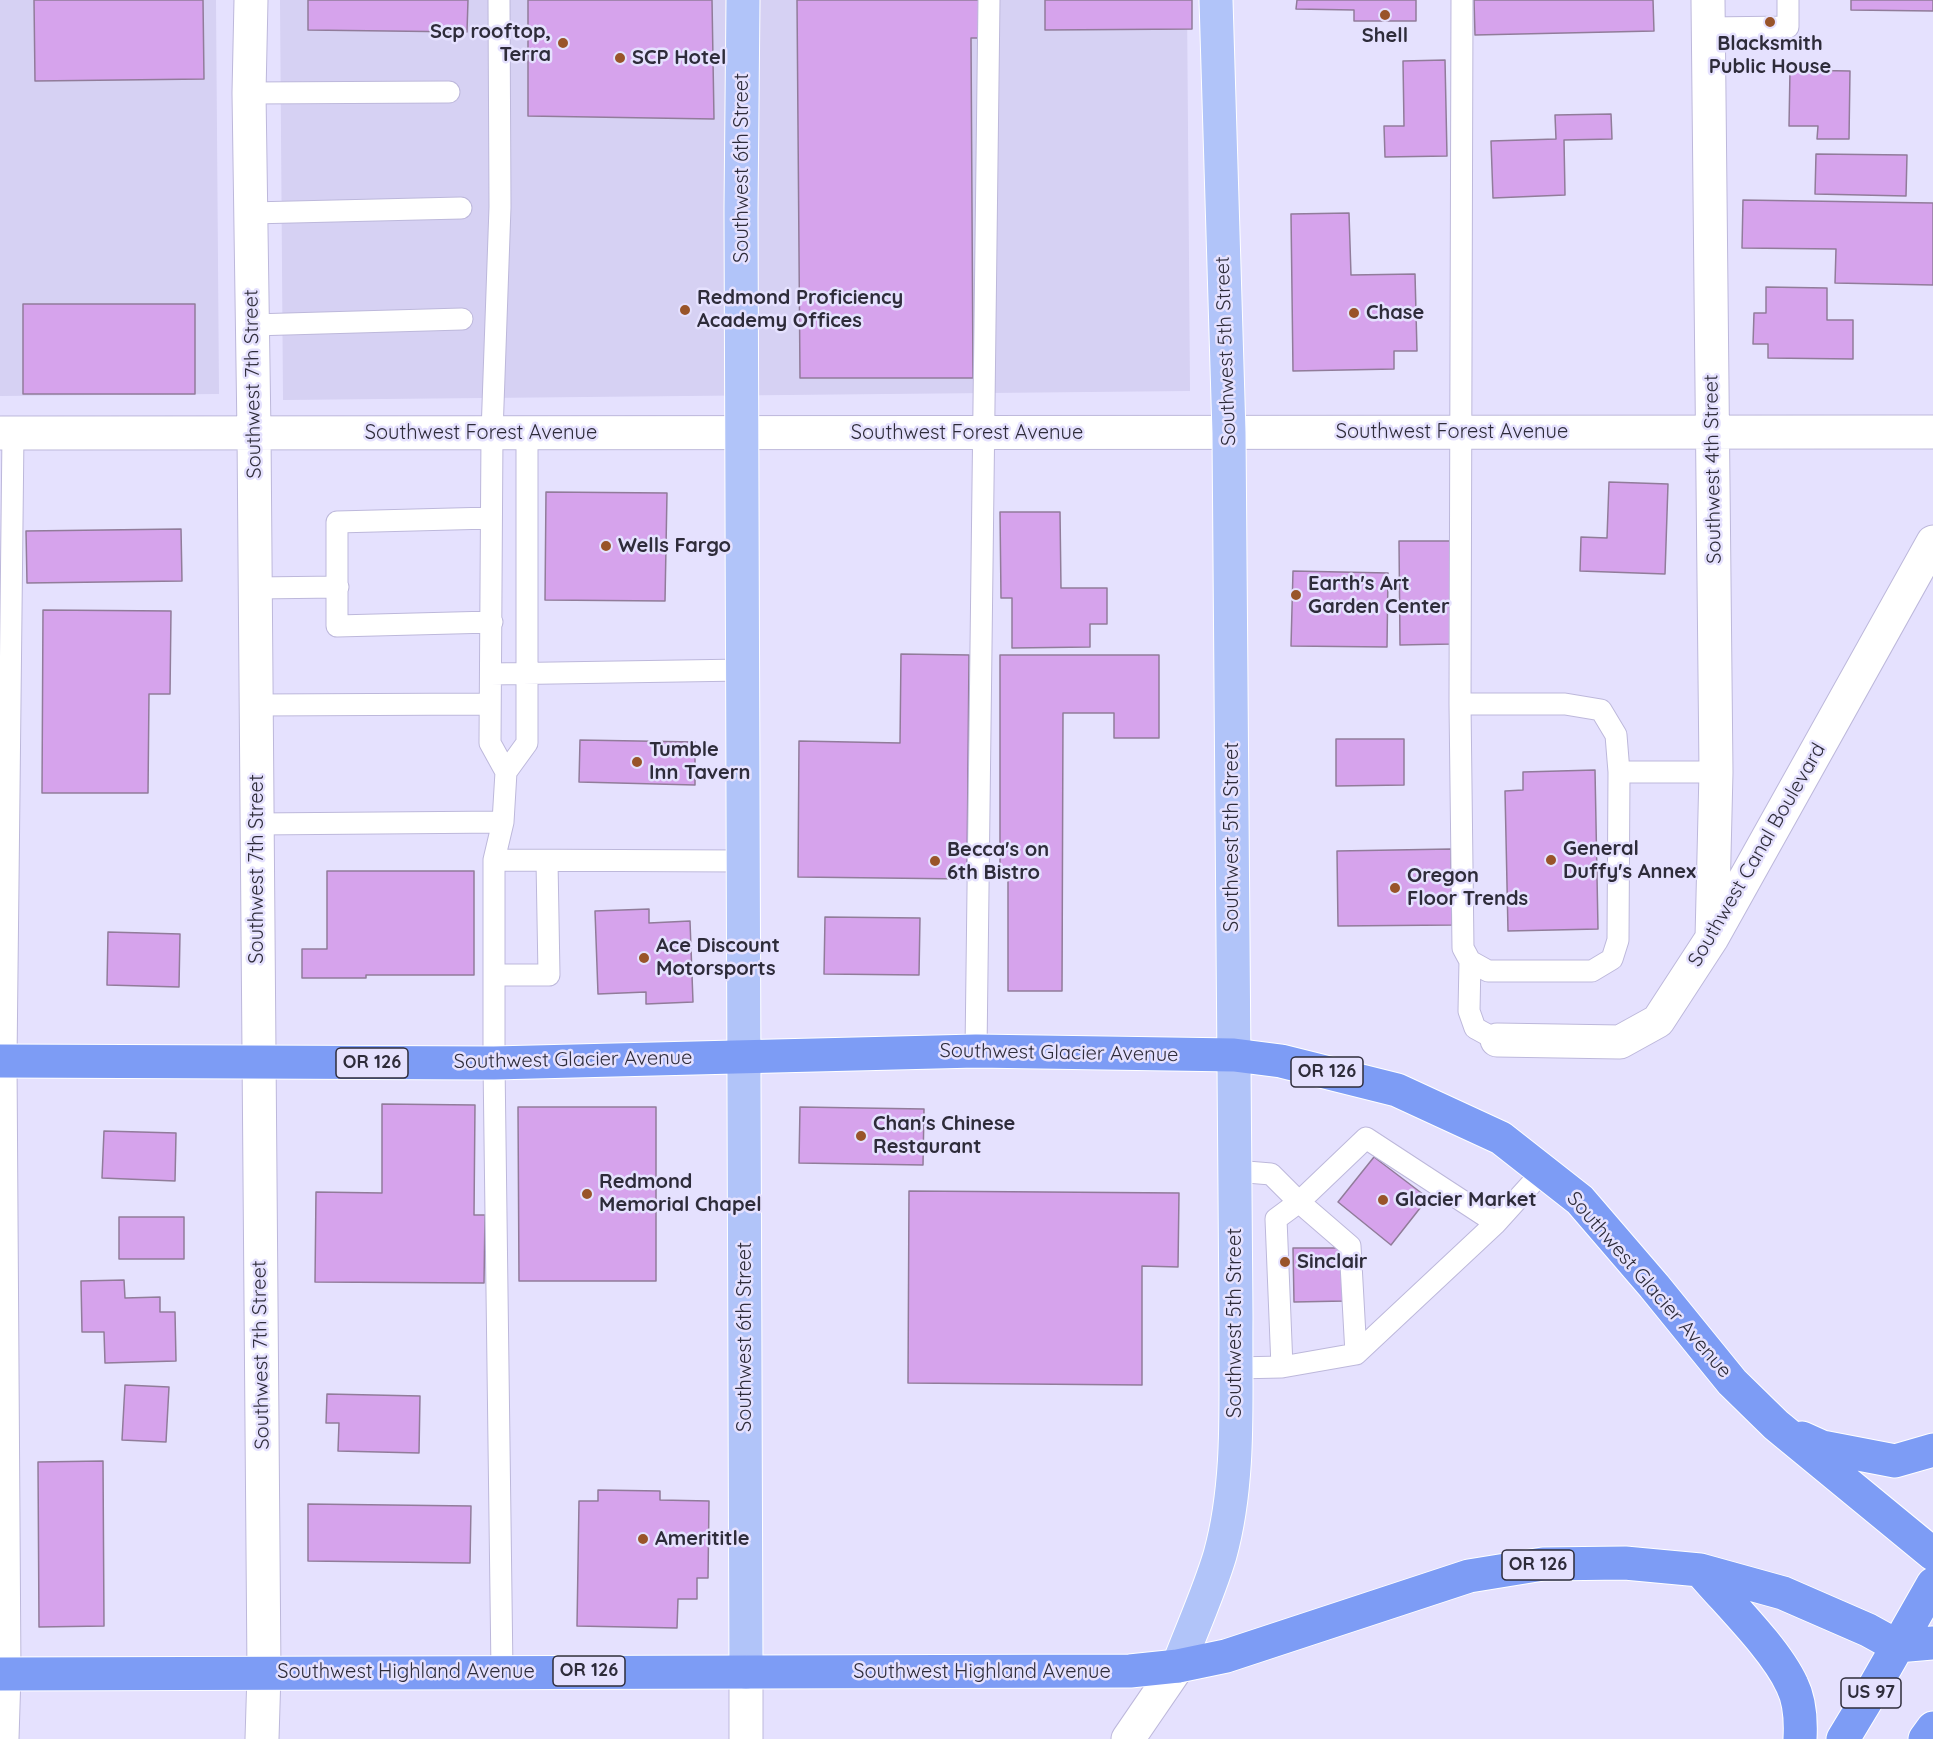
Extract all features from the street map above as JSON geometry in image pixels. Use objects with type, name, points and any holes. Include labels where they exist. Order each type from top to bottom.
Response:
[{"type":"highway","name":"Southwest Glacier Avenue","points":[[3,1061],[494,1063],[976,1051],[1234,1055],[1281,1060],[1397,1090],[1501,1138],[1580,1200],[1732,1382],[1776,1425],[1933,1554]]},
{"type":"highway","name":"OR 126","points":[[1776,1425],[1822,1448],[1895,1461],[1933,1450]]},
{"type":"highway","name":"Southwest Highland Avenue","points":[[5,1674],[1130,1671],[1178,1666],[1226,1656],[1469,1576],[1543,1564],[1625,1563],[1700,1570],[1783,1593],[1868,1630],[1897,1646]]},
{"type":"highway","points":[[1700,1570],[1769,1649],[1792,1683],[1801,1725],[1800,1739]]},
{"type":"highway","name":"US 97","points":[[1843,1739],[1933,1584]]},
{"type":"highway","points":[[1897,1646],[1933,1643]]},
{"type":"highway","points":[[1925,1739],[1933,1728]]},
{"type":"main road","name":"Southwest 6th Street","points":[[743,0],[741,209],[746,1672]]},
{"type":"main road","name":"Southwest 5th Street","points":[[1178,1666],[1220,1554],[1231,1496],[1235,1437],[1229,433],[1216,0]]},
{"type":"street","name":"Southwest 7th Street","points":[[251,0],[249,93],[264,1673],[262,1739]]},
{"type":"street","name":"Southwest 4th Street","points":[[1708,14],[1716,772],[1712,938]]},
{"type":"street","name":"Southwest Forest Avenue","points":[[6,433],[1933,432]]},
{"type":"street","name":"Southwest Canal Boulevard","points":[[1497,1040],[1620,1042],[1659,1021],[1712,938],[1933,542]]},
{"type":"street","points":[[1128,1739],[1178,1666]]},
{"type":"street","name":"Southwest 6th Street","points":[[746,1672],[746,1739]]},
{"type":"lane","points":[[500,0],[500,207],[492,433],[490,742],[506,772],[503,822],[494,860],[494,1063],[502,1671]]},
{"type":"lane","points":[[976,1051],[989,0]]},
{"type":"lane","points":[[1462,0],[1460,704],[1463,948],[1470,961],[1469,1011],[1475,1028],[1497,1040]]},
{"type":"lane","points":[[1708,14],[1788,27],[1788,0]]},
{"type":"lane","points":[[249,93],[449,92]]},
{"type":"lane","points":[[251,213],[461,208]]},
{"type":"lane","points":[[252,325],[462,319]]},
{"type":"lane","points":[[6,433],[3,1061],[5,1674],[8,1739]]},
{"type":"lane","points":[[506,772],[527,742],[527,433]]},
{"type":"lane","points":[[491,518],[337,522],[337,626],[492,622]]},
{"type":"lane","points":[[255,588],[338,587]]},
{"type":"lane","points":[[491,674],[743,670]]},
{"type":"lane","points":[[256,705],[490,704]]},
{"type":"lane","points":[[1460,704],[1565,704],[1601,710],[1616,735],[1619,772],[1618,940],[1612,959],[1592,971],[1488,971],[1470,961]]},
{"type":"lane","points":[[1619,772],[1716,772]]},
{"type":"lane","points":[[256,824],[503,822]]},
{"type":"lane","points":[[494,860],[743,861]]},
{"type":"lane","points":[[494,975],[549,975],[547,861]]},
{"type":"lane","points":[[1282,1366],[1276,1219],[1299,1202],[1366,1138],[1496,1223]]},
{"type":"lane","points":[[1235,1171],[1270,1174],[1350,1246],[1356,1354]]},
{"type":"lane","points":[[1235,1368],[1282,1366],[1356,1354],[1496,1223],[1543,1171]]},
{"type":"shaded area","points":[[0,0],[216,0],[219,394],[0,396]]},
{"type":"shaded area","points":[[280,0],[1187,0],[1190,391],[283,400]]},
{"type":"building","points":[[34,0],[203,0],[204,79],[35,81]]},
{"type":"building","points":[[308,0],[468,0],[467,32],[308,30]]},
{"type":"building","name":"SCP Hotel","points":[[528,0],[712,0],[714,119],[528,116]]},
{"type":"building","points":[[797,0],[980,0],[980,38],[971,38],[973,378],[800,378]]},
{"type":"building","points":[[1045,0],[1192,0],[1192,29],[1045,30]]},
{"type":"building","name":"Shell","points":[[1297,0],[1416,0],[1416,21],[1354,21],[1354,10],[1296,9]]},
{"type":"building","points":[[1474,0],[1653,0],[1654,31],[1475,35]]},
{"type":"building","points":[[1851,0],[1933,0],[1933,11],[1851,10]]},
{"type":"building","points":[[1445,60],[1447,156],[1385,157],[1384,126],[1404,126],[1403,61]]},
{"type":"building","points":[[1790,70],[1850,71],[1849,139],[1817,139],[1818,126],[1789,126]]},
{"type":"building","points":[[1611,114],[1612,139],[1564,140],[1565,195],[1493,198],[1491,141],[1556,139],[1555,115]]},
{"type":"building","points":[[1816,154],[1907,155],[1906,196],[1815,194]]},
{"type":"building","points":[[1743,200],[1933,203],[1933,285],[1835,283],[1836,249],[1742,248]]},
{"type":"building","name":"Chase","points":[[1349,213],[1351,275],[1415,274],[1417,351],[1394,351],[1394,369],[1293,371],[1291,214]]},
{"type":"building","points":[[1766,287],[1827,288],[1827,320],[1853,320],[1853,359],[1768,358],[1768,344],[1753,344],[1754,313],[1766,313]]},
{"type":"building","points":[[23,304],[195,304],[195,394],[23,394]]},
{"type":"building","points":[[1609,482],[1668,484],[1665,574],[1580,571],[1581,537],[1607,538]]},
{"type":"building","name":"Wells Fargo","points":[[546,492],[667,493],[665,601],[545,600]]},
{"type":"building","points":[[1000,512],[1060,512],[1061,588],[1107,588],[1107,624],[1090,624],[1090,647],[1012,648],[1012,598],[1001,598]]},
{"type":"building","points":[[181,529],[182,581],[27,583],[26,531]]},
{"type":"building","points":[[1399,541],[1450,541],[1451,644],[1400,645]]},
{"type":"building","points":[[1293,571],[1388,573],[1387,647],[1291,646]]},
{"type":"building","points":[[43,610],[171,611],[170,694],[149,694],[148,793],[42,793]]},
{"type":"building","points":[[901,654],[969,655],[967,879],[798,877],[799,741],[900,743]]},
{"type":"building","points":[[1000,655],[1159,655],[1159,738],[1114,738],[1114,713],[1063,713],[1062,991],[1008,991],[1008,868],[1000,868]]},
{"type":"building","points":[[1336,739],[1404,739],[1404,785],[1336,786]]},
{"type":"building","name":"Tumble Inn Tavern","points":[[580,740],[695,742],[695,785],[579,782]]},
{"type":"building","name":"General Duffy's Annex","points":[[1595,770],[1598,929],[1508,931],[1505,791],[1523,790],[1523,772]]},
{"type":"building","name":"Oregon Floor Trends","points":[[1451,849],[1452,925],[1338,926],[1337,851]]},
{"type":"building","points":[[327,871],[474,871],[474,975],[366,975],[366,978],[302,978],[302,949],[327,949]]},
{"type":"building","name":"Ace Discount Motorsports","points":[[649,909],[649,923],[690,921],[693,1002],[646,1004],[646,992],[598,994],[595,911]]},
{"type":"building","points":[[825,917],[920,918],[919,975],[824,974]]},
{"type":"building","points":[[108,932],[180,934],[179,987],[107,985]]},
{"type":"building","points":[[382,1104],[475,1105],[474,1215],[485,1215],[484,1283],[315,1282],[316,1192],[382,1193]]},
{"type":"building","name":"Redmond Memorial Chapel","points":[[518,1107],[656,1107],[656,1281],[519,1281]]},
{"type":"building","name":"Chan's Chinese Restaurant","points":[[800,1107],[924,1109],[923,1165],[799,1163]]},
{"type":"building","points":[[104,1131],[176,1133],[175,1181],[102,1178]]},
{"type":"building","name":"Glacier Market","points":[[1374,1157],[1428,1198],[1391,1245],[1338,1202]]},
{"type":"building","points":[[909,1191],[1179,1193],[1178,1267],[1142,1266],[1142,1385],[908,1383]]},
{"type":"building","points":[[119,1217],[184,1217],[184,1259],[119,1259]]},
{"type":"building","points":[[1293,1248],[1343,1248],[1345,1301],[1294,1302]]},
{"type":"building","points":[[124,1280],[125,1298],[160,1297],[160,1312],[175,1312],[176,1361],[105,1363],[104,1332],[82,1332],[81,1281]]},
{"type":"building","points":[[125,1385],[169,1387],[166,1442],[122,1440]]},
{"type":"building","points":[[327,1394],[420,1396],[419,1453],[338,1451],[339,1423],[326,1423]]},
{"type":"building","points":[[103,1461],[104,1626],[39,1627],[38,1462]]},
{"type":"building","name":"Amerititle","points":[[598,1490],[660,1491],[660,1500],[709,1501],[708,1578],[697,1578],[697,1599],[678,1599],[677,1628],[577,1626],[579,1501],[598,1501]]},
{"type":"building","points":[[308,1504],[471,1506],[470,1563],[308,1561]]},
{"type":"place","name":"Shell","points":[[1385,15]]},
{"type":"place","name":"Blacksmith Public House","points":[[1770,22]]},
{"type":"place","name":"Scp rooftop, Terra","points":[[563,43]]},
{"type":"place","name":"SCP Hotel","points":[[620,58]]},
{"type":"place","name":"Redmond Proficiency Academy Offices","points":[[685,310]]},
{"type":"place","name":"Chase","points":[[1354,313]]},
{"type":"place","name":"Wells Fargo","points":[[606,546]]},
{"type":"place","name":"Earth's Art Garden Center","points":[[1296,595]]},
{"type":"place","name":"Tumble Inn Tavern","points":[[637,762]]},
{"type":"place","name":"General Duffy's Annex","points":[[1551,860]]},
{"type":"place","name":"Becca's on 6th Bistro","points":[[935,861]]},
{"type":"place","name":"Oregon Floor Trends","points":[[1395,888]]},
{"type":"place","name":"Ace Discount Motorsports","points":[[644,958]]},
{"type":"place","name":"Chan's Chinese Restaurant","points":[[861,1136]]},
{"type":"place","name":"Redmond Memorial Chapel","points":[[587,1194]]},
{"type":"place","name":"Glacier Market","points":[[1383,1200]]},
{"type":"place","name":"Sinclair","points":[[1285,1262]]},
{"type":"place","name":"Amerititle","points":[[643,1539]]}]
